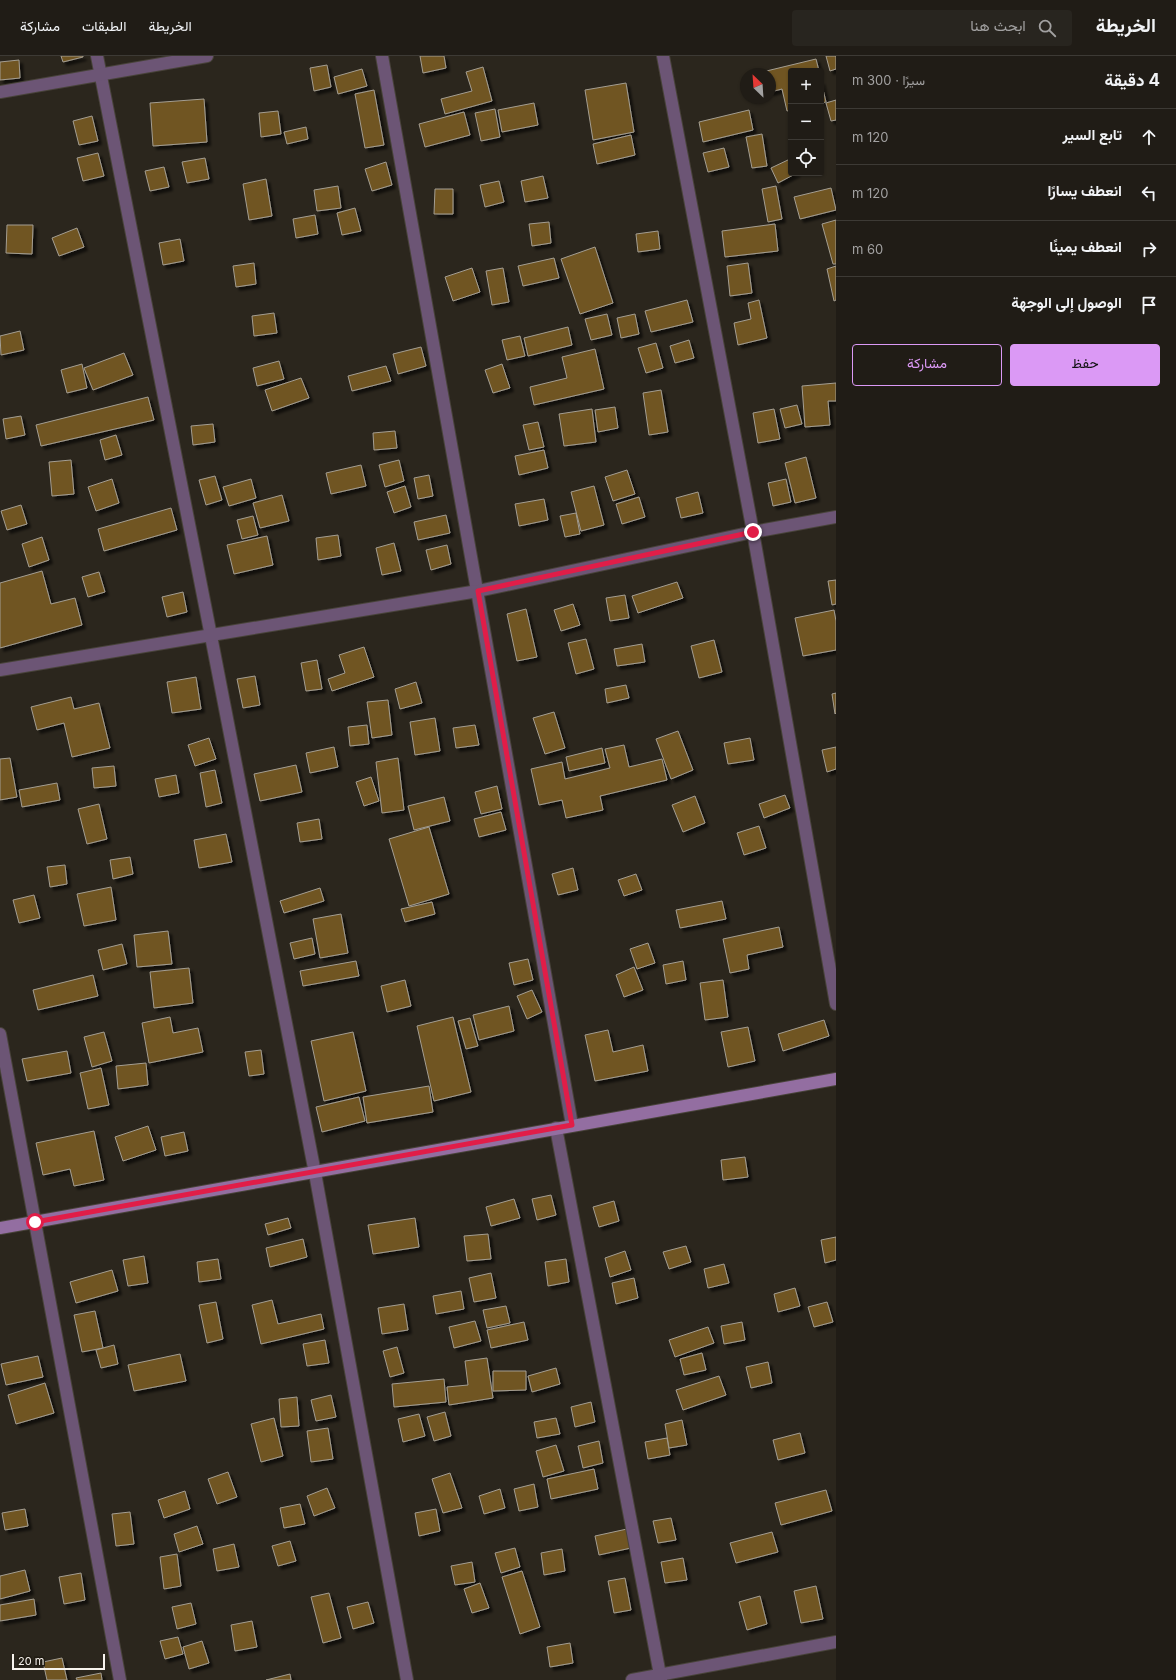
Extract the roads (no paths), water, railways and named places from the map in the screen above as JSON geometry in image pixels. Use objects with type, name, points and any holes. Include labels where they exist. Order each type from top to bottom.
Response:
[{"type":"street","points":[[97,56],[315,1172],[407,1680]]},
{"type":"street","points":[[0,92],[207,56]]},
{"type":"street","points":[[382,56],[572,1125]]},
{"type":"street","points":[[663,56],[753,532],[836,1004]]},
{"type":"street","points":[[0,670],[478,591],[753,532],[836,517]]},
{"type":"street","points":[[0,1034],[120,1680]]},
{"type":"street","points":[[0,1228],[836,1079]]},
{"type":"street","points":[[556,1128],[660,1677]]},
{"type":"street","points":[[632,1680],[660,1677],[836,1642]]}]
